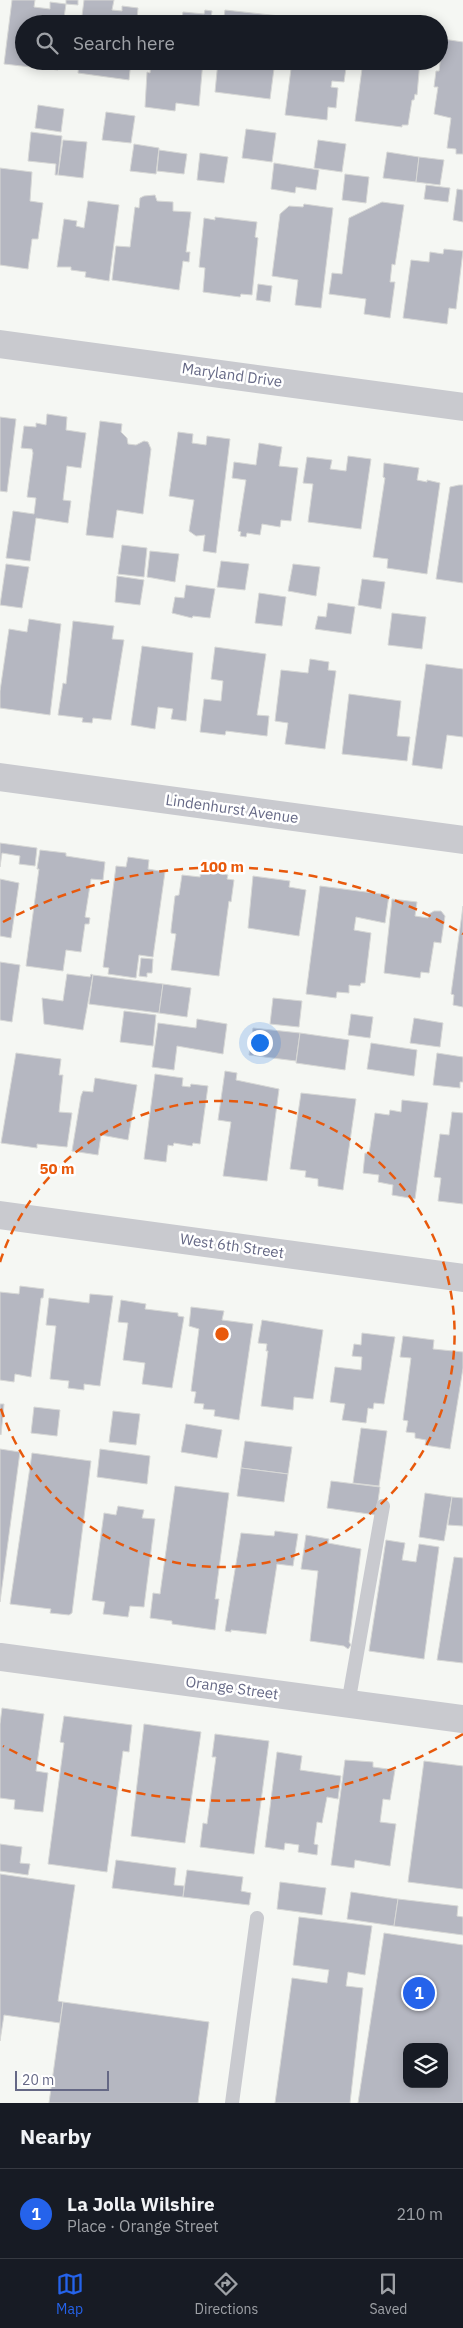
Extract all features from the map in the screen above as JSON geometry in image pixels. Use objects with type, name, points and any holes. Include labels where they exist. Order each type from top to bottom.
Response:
[{"type":"street","name":"Maryland Drive","points":[[0,344],[463,406]]},
{"type":"street","name":"Lindenhurst Avenue","points":[[0,777],[463,840]]},
{"type":"street","name":"West 6th Street","points":[[0,1215],[463,1278]]},
{"type":"street","name":"Orange Street","points":[[0,1657],[463,1719]]},
{"type":"lane","points":[[348,1704],[382,1506]]},
{"type":"lane","points":[[232,2103],[257,1918]]},
{"type":"building","points":[[12,0],[35,0],[34,7],[50,9],[50,2],[66,4],[64,15],[15,15],[15,65],[4,64]]},
{"type":"building","points":[[66,0],[78,0],[78,5],[66,4]]},
{"type":"building","points":[[84,0],[114,0],[112,10],[122,11],[122,6],[138,8],[137,15],[82,15]]},
{"type":"building","points":[[205,10],[212,11],[211,15],[182,15],[183,12],[204,14]]},
{"type":"building","points":[[225,10],[271,15],[224,15]]},
{"type":"building","points":[[448,40],[463,42],[463,154],[456,154],[456,149],[447,148],[451,118],[434,114],[438,87],[434,87],[436,71],[448,70]]},
{"type":"building","points":[[78,70],[130,70],[129,80],[78,73]]},
{"type":"building","points":[[150,70],[202,70],[199,106],[176,103],[175,111],[145,107],[147,72],[150,73]]},
{"type":"building","points":[[217,70],[274,70],[270,99],[215,92]]},
{"type":"building","points":[[291,70],[346,70],[344,82],[332,81],[331,87],[338,88],[336,108],[328,107],[327,120],[285,115]]},
{"type":"building","points":[[362,70],[419,70],[417,95],[415,94],[414,100],[412,100],[408,125],[402,125],[402,127],[355,121]]},
{"type":"building","points":[[38,105],[64,109],[61,132],[35,128]]},
{"type":"building","points":[[106,112],[135,116],[131,143],[102,140]]},
{"type":"building","points":[[246,129],[276,133],[272,162],[242,158]]},
{"type":"building","points":[[31,132],[62,136],[58,175],[55,175],[56,164],[28,161]]},
{"type":"building","points":[[63,140],[87,142],[83,178],[58,175]]},
{"type":"building","points":[[318,140],[346,144],[342,172],[314,168]]},
{"type":"building","points":[[134,144],[159,148],[156,174],[130,171]]},
{"type":"building","points":[[159,150],[187,154],[184,174],[157,171]]},
{"type":"building","points":[[387,152],[419,157],[416,182],[383,178]]},
{"type":"building","points":[[200,153],[228,157],[224,183],[197,180]]},
{"type":"building","points":[[419,157],[444,160],[440,185],[416,182]]},
{"type":"building","points":[[274,163],[319,170],[316,190],[296,187],[295,193],[271,189]]},
{"type":"building","points":[[0,168],[32,172],[30,201],[43,203],[38,239],[32,239],[28,269],[0,265]]},
{"type":"building","points":[[345,174],[369,177],[366,203],[342,200]]},
{"type":"building","points":[[426,185],[450,188],[448,202],[424,199]]},
{"type":"building","points":[[457,189],[463,190],[463,222],[453,220]]},
{"type":"building","points":[[155,195],[157,201],[173,202],[173,211],[191,212],[186,252],[190,252],[189,262],[183,261],[179,290],[112,280],[116,246],[130,247],[135,207],[139,208],[140,198]]},
{"type":"building","points":[[88,201],[119,205],[109,281],[85,277],[86,272],[71,270],[71,267],[57,267],[64,219],[77,221],[76,226],[84,228]]},
{"type":"building","points":[[382,202],[404,205],[395,265],[392,264],[390,282],[395,282],[390,318],[364,314],[366,299],[329,294],[332,273],[342,274],[349,218]]},
{"type":"building","points":[[304,204],[333,208],[321,308],[295,305],[298,280],[272,276],[280,214],[289,206],[303,207]]},
{"type":"building","points":[[215,217],[257,222],[255,237],[258,238],[252,295],[241,294],[240,297],[203,292],[205,268],[199,267],[204,218],[215,220]]},
{"type":"building","points":[[444,249],[463,251],[456,309],[449,308],[447,324],[403,318],[411,260],[429,262],[430,252],[443,254]]},
{"type":"building","points":[[258,284],[272,286],[270,302],[256,300]]},
{"type":"building","points":[[47,414],[67,417],[66,430],[86,433],[81,468],[67,466],[63,500],[71,501],[68,523],[36,518],[30,561],[6,558],[13,511],[34,514],[36,498],[27,497],[33,453],[32,449],[21,448],[24,426],[36,427],[36,423],[46,425]]},
{"type":"building","points":[[0,417],[16,419],[7,492],[0,491]]},
{"type":"building","points":[[100,421],[122,424],[121,432],[127,438],[128,444],[136,445],[144,441],[148,442],[151,449],[143,514],[117,510],[113,538],[86,535]]},
{"type":"building","points":[[178,432],[193,434],[192,443],[206,445],[207,436],[230,439],[216,553],[203,551],[205,535],[196,536],[189,531],[194,500],[169,496]]},
{"type":"building","points":[[259,443],[282,447],[279,466],[298,468],[291,521],[281,520],[280,527],[262,524],[260,535],[247,533],[246,537],[240,536],[241,532],[238,531],[246,480],[232,478],[234,462],[256,465]]},
{"type":"building","points":[[348,456],[371,459],[361,529],[308,522],[313,484],[303,483],[307,457],[332,460],[330,469],[346,471]]},
{"type":"building","points":[[384,463],[419,468],[417,480],[440,483],[427,574],[387,568],[388,559],[373,557],[385,478],[383,477]]},
{"type":"building","points":[[463,485],[463,583],[436,579],[450,487]]},
{"type":"building","points":[[122,545],[147,548],[144,577],[118,574]]},
{"type":"building","points":[[150,551],[179,554],[175,582],[147,577]]},
{"type":"building","points":[[221,561],[249,564],[245,590],[217,587]]},
{"type":"building","points":[[6,564],[29,567],[22,608],[0,605]]},
{"type":"building","points":[[293,564],[320,567],[316,596],[288,591]]},
{"type":"building","points":[[117,576],[144,580],[140,605],[115,602]]},
{"type":"building","points":[[362,579],[385,582],[381,609],[358,605]]},
{"type":"building","points":[[186,585],[215,589],[210,618],[193,616],[192,618],[172,613],[175,597],[184,598]]},
{"type":"building","points":[[259,593],[286,597],[282,626],[255,623]]},
{"type":"building","points":[[328,603],[355,607],[351,634],[315,629],[318,616],[326,617]]},
{"type":"building","points":[[392,613],[426,617],[422,649],[388,645]]},
{"type":"building","points":[[29,619],[61,624],[50,715],[0,708],[0,691],[9,629],[27,632]]},
{"type":"building","points":[[73,621],[114,626],[112,639],[124,640],[111,720],[93,718],[92,723],[82,722],[83,718],[58,715],[63,683],[66,684]]},
{"type":"building","points":[[142,646],[193,653],[186,721],[171,719],[173,709],[158,707],[155,729],[131,725]]},
{"type":"building","points":[[215,647],[266,654],[257,715],[269,716],[267,736],[226,731],[225,735],[200,732],[204,699],[221,701],[223,681],[211,679]]},
{"type":"building","points":[[310,659],[329,662],[328,670],[336,671],[325,749],[285,744],[288,723],[275,721],[281,670],[308,673]]},
{"type":"building","points":[[426,664],[463,669],[463,737],[447,735],[442,769],[412,765]]},
{"type":"building","points":[[349,694],[401,701],[397,736],[410,737],[407,761],[342,754]]},
{"type":"building","points":[[0,843],[37,848],[35,866],[19,864],[20,856],[2,853],[0,867]]},
{"type":"building","points":[[40,850],[66,853],[66,856],[105,862],[103,880],[91,879],[85,917],[90,918],[89,924],[85,924],[81,952],[66,950],[63,971],[26,966]]},
{"type":"building","points":[[128,857],[149,860],[148,869],[165,872],[153,957],[139,955],[136,978],[108,974],[109,968],[103,967],[116,866],[126,867]]},
{"type":"building","points":[[201,869],[228,875],[227,879],[234,880],[231,902],[229,901],[219,976],[171,970],[176,934],[171,933],[175,896],[179,895],[182,875],[200,877]]},
{"type":"building","points":[[253,876],[290,881],[289,887],[306,890],[299,936],[248,928]]},
{"type":"building","points":[[0,879],[19,883],[11,938],[0,936]]},
{"type":"building","points":[[320,886],[389,895],[385,923],[356,917],[354,930],[371,933],[365,983],[361,983],[360,986],[349,985],[349,993],[337,992],[336,998],[306,994]]},
{"type":"building","points":[[392,899],[417,902],[415,916],[428,918],[429,914],[434,911],[441,911],[445,916],[441,943],[434,942],[429,973],[421,972],[420,978],[384,973]]},
{"type":"building","points":[[463,906],[463,1007],[453,1005],[454,995],[451,994]]},
{"type":"building","points":[[141,958],[153,959],[152,973],[147,973],[147,977],[139,976]]},
{"type":"building","points":[[0,962],[20,965],[12,1022],[0,1020]]},
{"type":"building","points":[[67,974],[90,977],[91,974],[93,975],[83,1030],[44,1024],[42,998],[63,1001]]},
{"type":"building","points":[[93,975],[163,984],[159,1013],[89,1004]]},
{"type":"building","points":[[163,984],[191,988],[187,1017],[159,1013]]},
{"type":"building","points":[[273,998],[302,1001],[299,1027],[270,1024]]},
{"type":"building","points":[[124,1011],[156,1015],[153,1046],[120,1042]]},
{"type":"building","points":[[351,1014],[373,1017],[370,1038],[348,1035]]},
{"type":"building","points":[[414,1018],[443,1023],[440,1047],[410,1043]]},
{"type":"building","points":[[197,1019],[227,1024],[223,1054],[177,1046],[174,1070],[152,1067],[158,1023],[196,1028]]},
{"type":"building","points":[[253,1028],[300,1033],[296,1061],[249,1055]]},
{"type":"building","points":[[300,1033],[349,1040],[345,1070],[296,1063]]},
{"type":"building","points":[[371,1043],[417,1050],[414,1076],[367,1069]]},
{"type":"building","points":[[16,1053],[61,1059],[59,1075],[63,1075],[59,1112],[72,1113],[67,1147],[37,1144],[37,1148],[1,1143]]},
{"type":"building","points":[[437,1053],[463,1057],[463,1082],[460,1082],[460,1088],[433,1085]]},
{"type":"building","points":[[225,1071],[237,1073],[236,1080],[279,1089],[267,1181],[223,1176],[231,1122],[218,1120]]},
{"type":"building","points":[[155,1074],[183,1078],[182,1086],[190,1087],[191,1084],[208,1086],[200,1144],[193,1143],[192,1146],[174,1143],[173,1146],[168,1145],[166,1162],[144,1159]]},
{"type":"building","points":[[95,1078],[137,1085],[128,1140],[101,1135],[98,1155],[72,1151],[81,1096],[83,1091],[93,1092]]},
{"type":"building","points":[[301,1093],[356,1099],[343,1190],[318,1186],[318,1179],[305,1177],[306,1171],[290,1169]]},
{"type":"building","points":[[402,1100],[428,1103],[415,1199],[392,1195],[393,1185],[378,1182],[379,1175],[363,1173],[365,1153],[369,1154],[375,1113],[389,1115],[390,1110],[401,1112]]},
{"type":"building","points":[[452,1112],[463,1113],[463,1204],[438,1201],[441,1178],[434,1177],[440,1134],[449,1135]]},
{"type":"building","points":[[20,1286],[44,1289],[43,1298],[41,1298],[31,1377],[15,1374],[14,1382],[0,1380],[0,1292],[19,1294]]},
{"type":"building","points":[[90,1294],[113,1296],[100,1386],[84,1384],[84,1390],[68,1388],[69,1381],[50,1379],[56,1326],[46,1325],[49,1298],[89,1303]]},
{"type":"building","points":[[121,1300],[146,1304],[145,1309],[178,1313],[178,1316],[184,1317],[172,1388],[142,1384],[145,1363],[123,1360],[128,1323],[118,1322]]},
{"type":"building","points":[[191,1307],[224,1311],[222,1320],[253,1324],[239,1420],[214,1416],[215,1410],[203,1409],[204,1404],[194,1403],[196,1392],[191,1391],[199,1329],[189,1326]]},
{"type":"building","points":[[262,1320],[323,1330],[313,1399],[294,1397],[293,1410],[261,1406],[268,1351],[266,1351],[267,1344],[258,1343]]},
{"type":"building","points":[[362,1333],[395,1337],[384,1404],[374,1403],[373,1409],[368,1408],[366,1423],[342,1420],[345,1404],[330,1402],[335,1367],[361,1370],[362,1357],[352,1356],[354,1344],[361,1345]]},
{"type":"building","points":[[403,1336],[434,1340],[433,1349],[463,1352],[463,1368],[450,1449],[425,1445],[426,1440],[415,1438],[415,1433],[406,1432],[408,1421],[403,1420],[411,1358],[400,1357]]},
{"type":"building","points":[[0,1404],[4,1404],[1,1435],[0,1434]]},
{"type":"building","points":[[34,1407],[60,1410],[57,1436],[31,1433]]},
{"type":"building","points":[[113,1411],[140,1414],[136,1445],[109,1442]]},
{"type":"building","points":[[186,1424],[222,1430],[217,1458],[181,1452]]},
{"type":"building","points":[[361,1428],[387,1431],[379,1486],[353,1483]]},
{"type":"building","points":[[245,1441],[292,1447],[288,1474],[241,1468]]},
{"type":"building","points":[[0,1449],[20,1452],[0,1602]]},
{"type":"building","points":[[100,1449],[150,1456],[147,1484],[97,1477]]},
{"type":"building","points":[[32,1453],[91,1461],[72,1613],[69,1615],[50,1613],[51,1609],[10,1604]]},
{"type":"building","points":[[241,1468],[288,1474],[284,1502],[237,1496]]},
{"type":"building","points":[[331,1481],[380,1487],[376,1515],[327,1508]]},
{"type":"building","points":[[175,1486],[229,1493],[215,1599],[219,1599],[215,1630],[172,1624],[172,1621],[150,1618],[153,1593],[160,1594]]},
{"type":"building","points":[[425,1493],[452,1497],[444,1541],[419,1537]]},
{"type":"building","points":[[452,1497],[463,1498],[463,1526],[448,1525]]},
{"type":"building","points":[[118,1506],[144,1510],[142,1518],[155,1519],[144,1607],[130,1606],[128,1617],[103,1614],[105,1602],[92,1600],[104,1513],[116,1515]]},
{"type":"building","points":[[275,1531],[298,1534],[293,1566],[277,1564],[266,1634],[225,1631],[241,1533],[274,1536]]},
{"type":"building","points":[[306,1535],[329,1539],[328,1543],[361,1549],[349,1642],[351,1645],[348,1649],[344,1646],[310,1641],[318,1571],[301,1569]]},
{"type":"building","points":[[386,1540],[405,1543],[402,1560],[416,1562],[419,1544],[439,1547],[424,1659],[369,1651]]},
{"type":"building","points":[[454,1557],[463,1558],[463,1663],[437,1660]]},
{"type":"building","points":[[2,1708],[44,1714],[36,1771],[48,1773],[43,1812],[14,1809],[15,1800],[0,1798],[0,1724]]},
{"type":"building","points":[[64,1716],[132,1725],[129,1752],[123,1751],[107,1872],[48,1864],[64,1743],[60,1742]]},
{"type":"building","points":[[144,1724],[201,1732],[185,1843],[131,1836]]},
{"type":"building","points":[[215,1734],[269,1741],[254,1854],[200,1847],[203,1823],[207,1824],[216,1757],[212,1757]]},
{"type":"building","points":[[277,1752],[302,1756],[300,1770],[341,1776],[338,1799],[327,1797],[322,1823],[317,1822],[314,1844],[318,1845],[317,1855],[298,1852],[299,1845],[285,1843],[284,1850],[265,1847]]},
{"type":"building","points":[[345,1760],[373,1762],[373,1767],[395,1770],[390,1800],[383,1799],[380,1822],[396,1824],[390,1866],[355,1860],[354,1868],[331,1865]]},
{"type":"building","points":[[424,1761],[463,1766],[463,1889],[408,1882]]},
{"type":"building","points":[[0,1844],[22,1847],[20,1863],[30,1864],[28,1875],[0,1871]]},
{"type":"building","points":[[116,1860],[176,1868],[174,1885],[184,1886],[183,1897],[112,1888]]},
{"type":"building","points":[[187,1870],[243,1877],[241,1891],[251,1893],[249,1905],[183,1897]]},
{"type":"building","points":[[0,1874],[75,1885],[58,2001],[63,2002],[60,2023],[4,2015],[0,2041]]},
{"type":"building","points":[[280,1882],[326,1888],[322,1915],[277,1909]]},
{"type":"building","points":[[351,1892],[398,1899],[394,1926],[347,1919]]},
{"type":"building","points":[[398,1899],[458,1906],[457,1916],[463,1917],[463,1935],[394,1926]]},
{"type":"building","points":[[299,1917],[372,1926],[365,1975],[348,1972],[346,1986],[363,1988],[350,2103],[275,2103],[292,1978],[327,1983],[329,1970],[293,1965]]},
{"type":"building","points":[[384,1933],[463,1945],[463,2103],[358,2103]]},
{"type":"building","points":[[63,2002],[209,2022],[198,2103],[49,2103]]},
{"type":"place","name":"La Jolla Wilshire","points":[[419,1993]]}]
